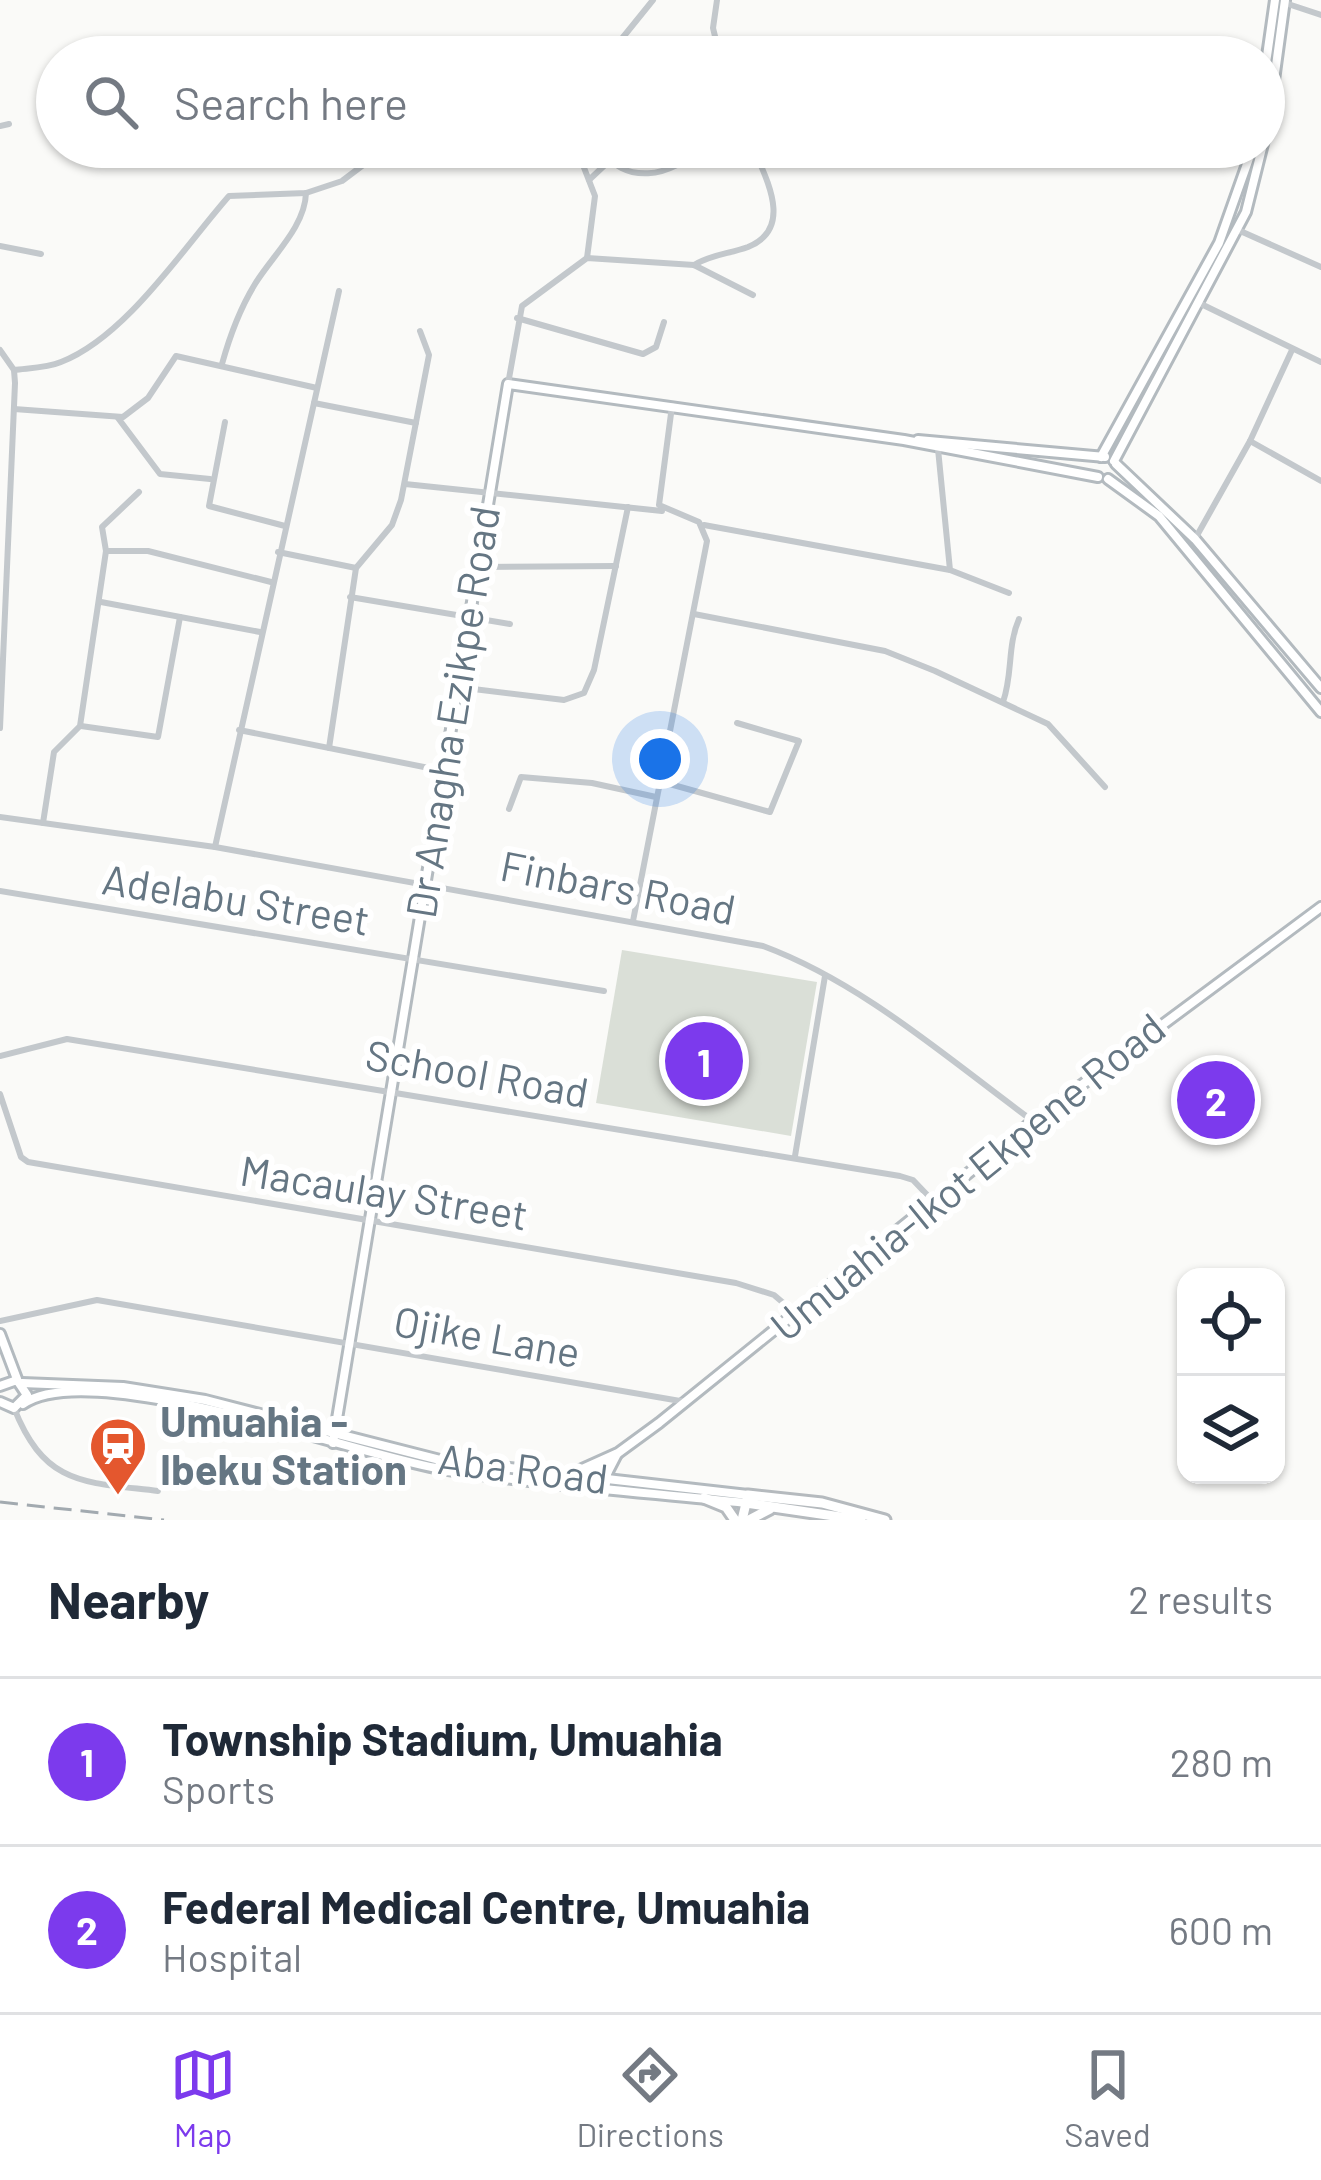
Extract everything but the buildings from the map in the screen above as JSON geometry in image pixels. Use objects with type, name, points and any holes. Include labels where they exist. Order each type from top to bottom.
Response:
[{"type":"main road","points":[[704,1498],[742,1520]]},
{"type":"main road","name":"Aba Road","points":[[747,1499],[861,1520]]},
{"type":"main road","name":"Aba Road","points":[[747,1499],[850,1508],[885,1520]]},
{"type":"main road","points":[[742,1520],[747,1499]]},
{"type":"main road","points":[[742,1520],[781,1507]]},
{"type":"street","points":[[624,36],[653,0]]},
{"type":"street","points":[[715,36],[717,0]]},
{"type":"street","points":[[1282,1],[1321,15]]},
{"type":"street","points":[[1274,36],[1282,1]]},
{"type":"street","points":[[1278,36],[1282,1]]},
{"type":"street","points":[[14,370],[58,364],[81,352],[169,275],[229,196],[306,194],[342,181],[359,168]]},
{"type":"street","points":[[585,168],[595,226],[587,258]]},
{"type":"street","points":[[590,180],[602,168]]},
{"type":"street","points":[[627,168],[643,174],[671,168]]},
{"type":"street","points":[[694,266],[722,251],[749,246],[770,223],[774,190],[763,168]]},
{"type":"street","points":[[1103,478],[1100,458],[1220,243],[1246,168]]},
{"type":"street","points":[[1103,478],[1238,230],[1259,168]]},
{"type":"street","points":[[222,364],[233,325],[253,287],[303,216],[306,194]]},
{"type":"street","points":[[1238,230],[1321,267]]},
{"type":"street","points":[[0,246],[41,254]]},
{"type":"street","points":[[753,295],[694,266],[587,258],[531,297],[517,318],[508,384],[904,440],[1115,462],[1196,539],[1321,688]]},
{"type":"street","points":[[215,847],[339,292]]},
{"type":"street","points":[[1198,303],[1321,362]]},
{"type":"street","points":[[517,318],[643,354],[656,347],[664,322]]},
{"type":"street","points":[[329,748],[356,568],[392,525],[404,484],[429,356],[420,331]]},
{"type":"street","points":[[0,350],[14,370],[0,728]]},
{"type":"street","points":[[1196,539],[1250,441],[1292,350]]},
{"type":"street","points":[[14,410],[118,418],[148,398],[176,356],[317,388]]},
{"type":"street","name":"Dr Anagha Ezikpe Road","points":[[334,1439],[508,384]]},
{"type":"street","points":[[314,403],[417,423]]},
{"type":"street","points":[[660,509],[672,406]]},
{"type":"street","points":[[118,418],[160,474],[210,479]]},
{"type":"street","points":[[225,422],[210,479],[212,510],[284,526]]},
{"type":"street","points":[[904,440],[1103,478],[1159,516],[1321,712]]},
{"type":"street","points":[[1250,441],[1318,479],[1321,469]]},
{"type":"street","points":[[938,449],[950,570]]},
{"type":"street","points":[[404,484],[660,509],[704,525],[950,570],[1010,593]]},
{"type":"street","points":[[44,823],[53,752],[80,726],[101,602],[106,551],[102,527],[139,492]]},
{"type":"street","points":[[458,687],[564,700],[584,693],[628,507]]},
{"type":"street","points":[[633,921],[694,614],[707,541],[704,525]]},
{"type":"street","points":[[106,551],[148,550],[271,582]]},
{"type":"street","points":[[278,552],[356,568]]},
{"type":"street","points":[[477,566],[616,566]]},
{"type":"street","points":[[350,597],[510,623]]},
{"type":"street","points":[[101,602],[260,632]]},
{"type":"street","points":[[694,614],[885,651],[1048,724],[1105,787]]},
{"type":"street","points":[[80,726],[158,736],[180,616]]},
{"type":"street","points":[[1003,702],[1013,676],[1013,634],[1019,619]]},
{"type":"street","points":[[659,781],[770,812],[799,741],[737,723]]},
{"type":"street","points":[[239,730],[444,771]]},
{"type":"street","points":[[508,809],[521,777],[592,783],[656,797]]},
{"type":"street","name":"Finbars Road","points":[[0,818],[215,847],[763,946],[825,976],[1034,1121]]},
{"type":"street","name":"Adelabu Street","points":[[0,891],[604,992]]},
{"type":"street","name":"Umuahia-Ikot Ekpene Road","points":[[618,1453],[1034,1121],[1321,907]]},
{"type":"street","points":[[795,1156],[825,976]]},
{"type":"street","name":"School Road","points":[[0,1056],[67,1040],[392,1089],[913,1180],[934,1203]]},
{"type":"street","name":"Macaulay Street","points":[[0,1094],[21,1157],[28,1162],[736,1283],[774,1294],[796,1315]]},
{"type":"street","name":"Ojike Lane","points":[[0,1321],[98,1300],[686,1402]]},
{"type":"street","points":[[0,1334],[27,1395],[19,1406]]},
{"type":"street","points":[[0,1369],[0,1384],[20,1381]]},
{"type":"street","name":"Aba Road","points":[[20,1381],[163,1393],[439,1468],[747,1499]]},
{"type":"street","name":"Aba Road","points":[[19,1406],[40,1395],[122,1395],[440,1460],[747,1499]]},
{"type":"street","points":[[0,1402],[19,1406]]},
{"type":"street","points":[[19,1406],[40,1459],[56,1471],[76,1480],[158,1490]]},
{"type":"street","points":[[598,1483],[618,1453]]},
{"type":"street","points":[[569,1475],[618,1453]]},
{"type":"street","points":[[611,1464],[617,1481]]},
{"type":"street","points":[[597,1465],[598,1483]]},
{"type":"shaded area","points":[[622,950],[817,982],[791,1136],[596,1103]]},
{"type":"railway","points":[[0,1502],[164,1520]]},
{"type":"place","name":"Township Stadium, Umuahia","points":[[704,1061]]},
{"type":"place","name":"Federal Medical Centre, Umuahia","points":[[1216,1100]]},
{"type":"place","name":"Umuahia - Ibeku Station","points":[[118,1497]]}]
